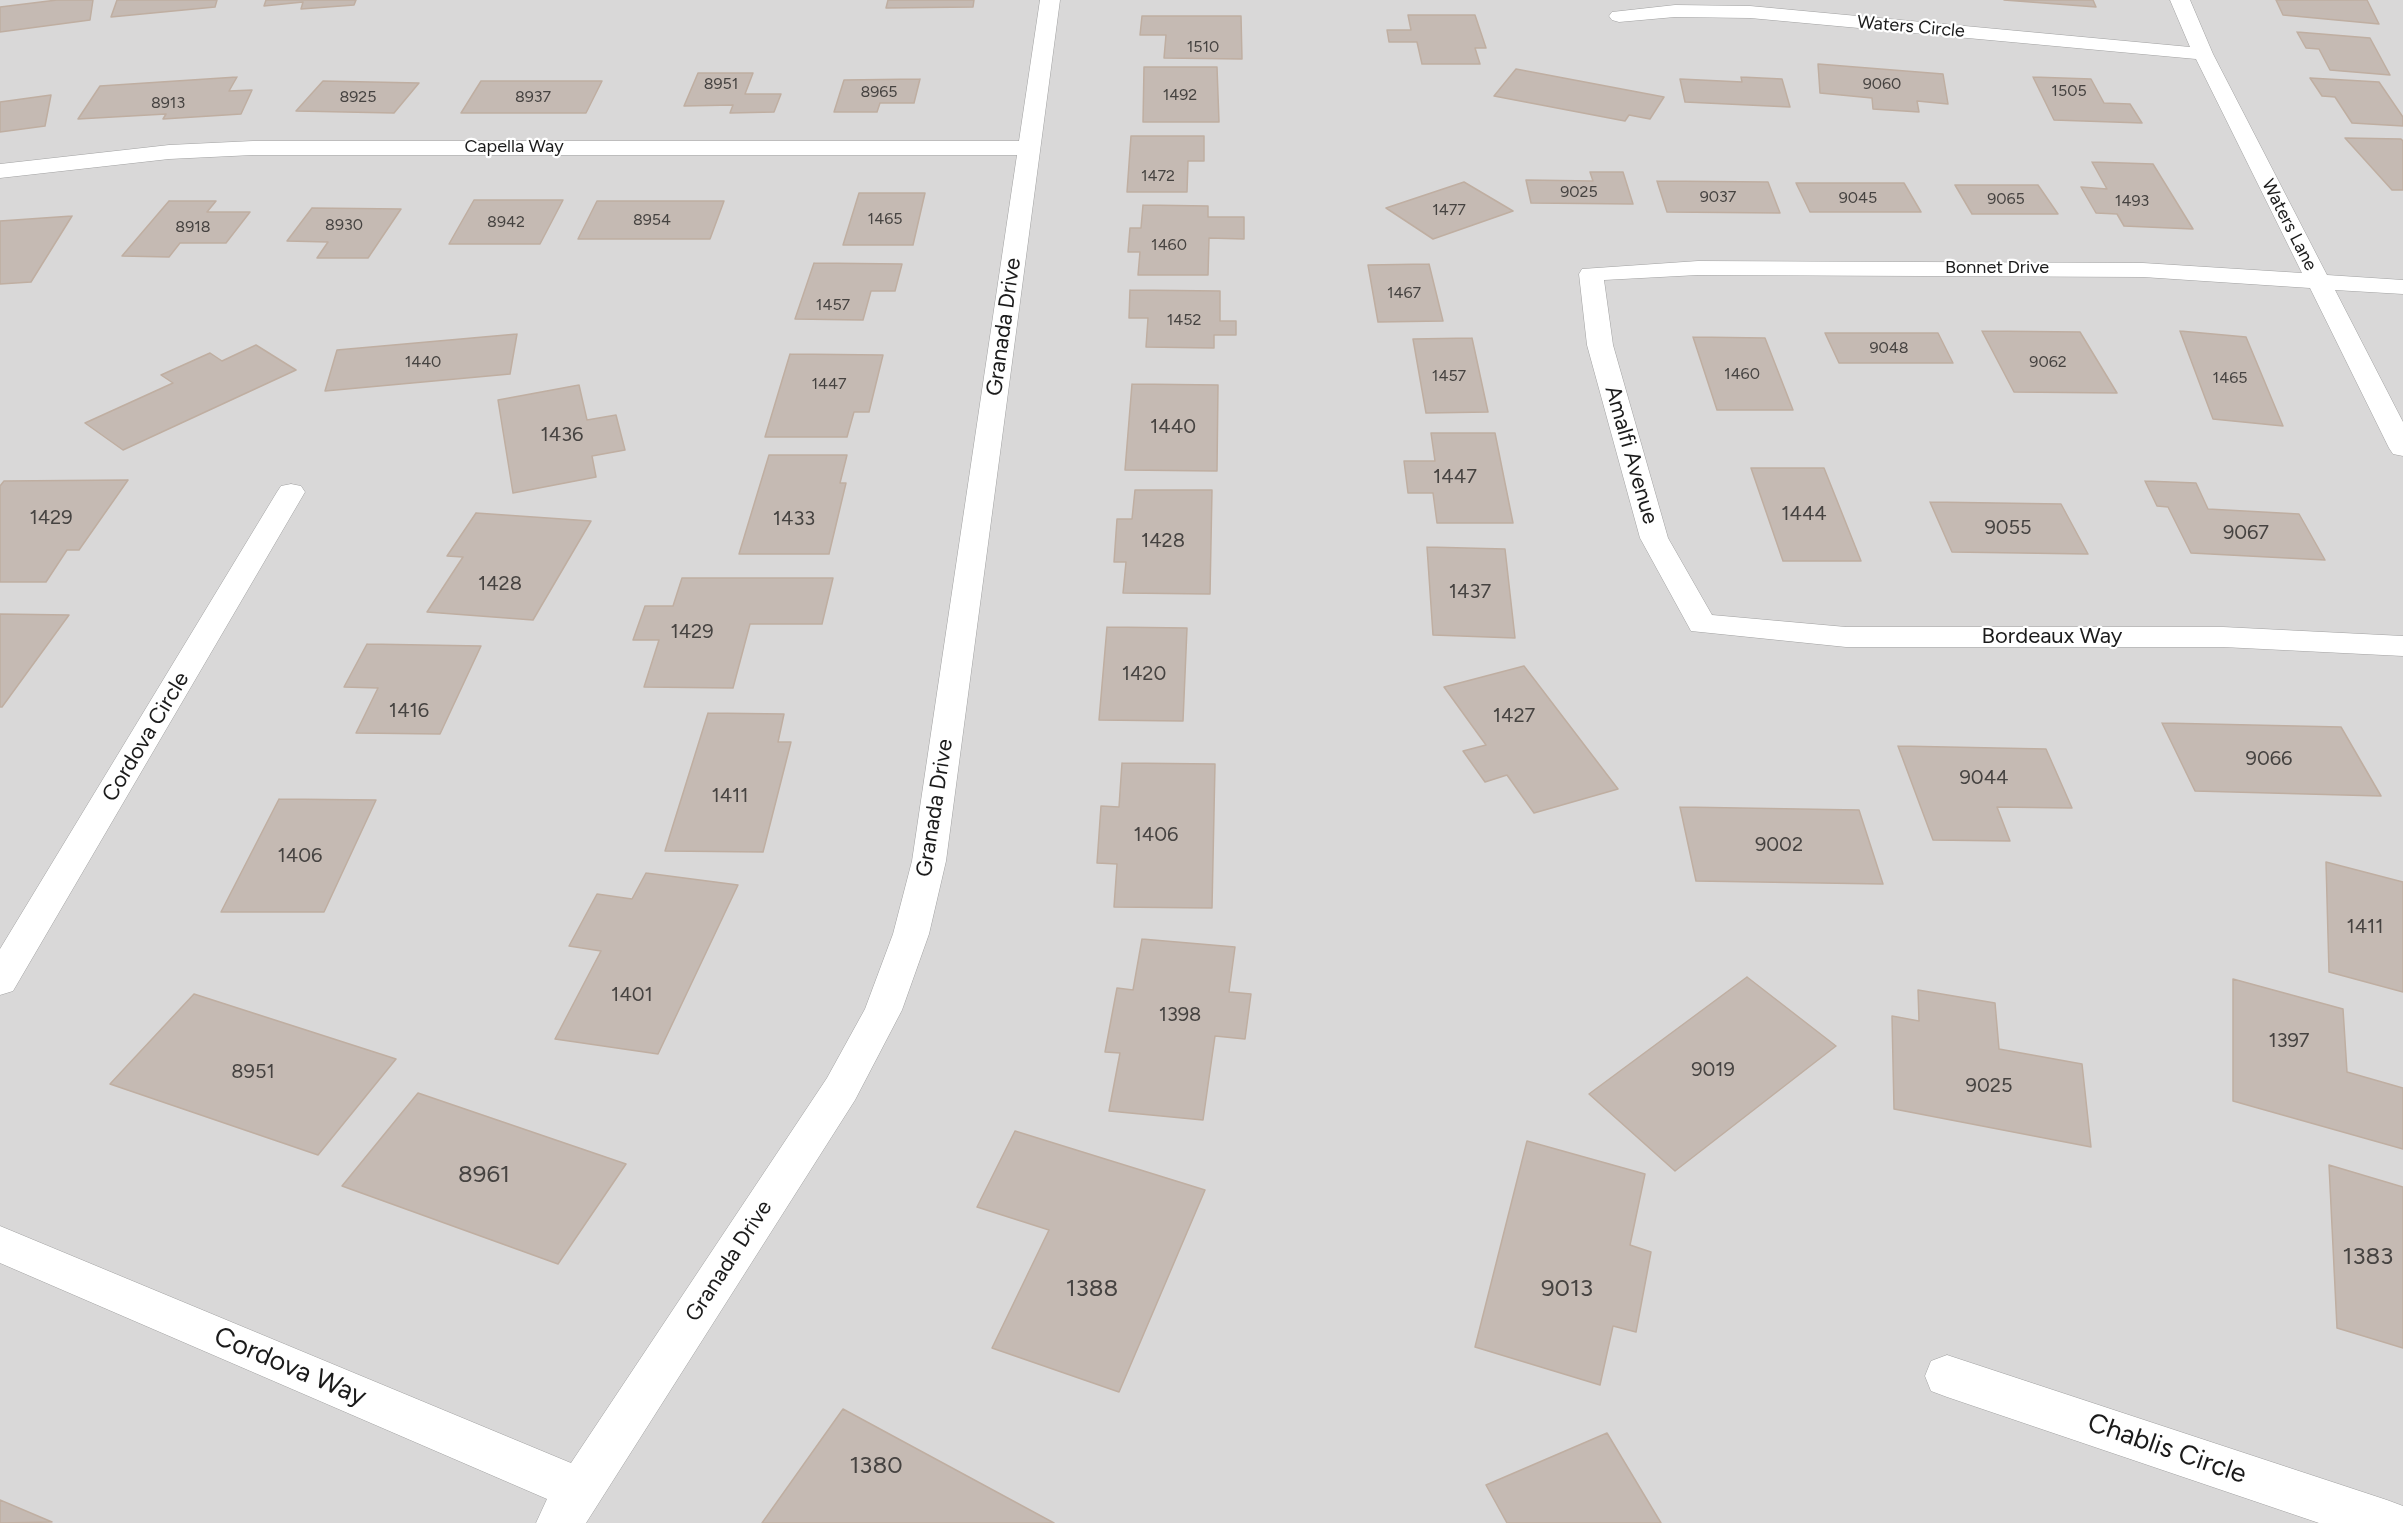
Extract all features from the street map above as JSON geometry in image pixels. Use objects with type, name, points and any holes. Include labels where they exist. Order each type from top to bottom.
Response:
[{"type":"street","name":"Granada Drive","points":[[569,1506],[841,1089],[883,1010],[911,934],[929,861],[1050,0]]},
{"type":"street","name":"Waters Lane","points":[[2180,0],[2203,54],[2403,448]]},
{"type":"street","name":"Waters Circle","points":[[1619,16],[1675,11],[1750,12],[2203,54]]},
{"type":"street","name":"Capella Way","points":[[0,171],[169,152],[253,148],[1029,148]]},
{"type":"street","name":"Bonnet Drive","points":[[1591,274],[1698,268],[2054,268],[2143,270],[2403,287]]},
{"type":"street","name":"Amalfi Avenue","points":[[1591,274],[1600,345],[1654,538],[1702,624]]},
{"type":"street","name":"Cordova Circle","points":[[0,981],[291,492]]},
{"type":"street","name":"Bordeaux Way","points":[[1702,624],[1846,638],[2223,638],[2403,646]]},
{"type":"street","name":"Cordova Way","points":[[0,1244],[569,1506]]},
{"type":"street","name":"Chablis Circle","points":[[1947,1376],[2387,1523]]},
{"type":"shaded area","points":[[0,0],[2403,0],[2403,1523],[0,1523]]},
{"type":"building","points":[[57,0],[93,0],[90,20],[0,32],[0,7]]},
{"type":"building","points":[[117,0],[217,0],[215,7],[111,17]]},
{"type":"building","points":[[266,0],[356,0],[354,5],[301,9],[303,2],[264,6]]},
{"type":"building","points":[[888,0],[974,0],[973,7],[886,8]]},
{"type":"building","points":[[2004,0],[2093,0],[2096,7]]},
{"type":"building","points":[[2276,0],[2367,0],[2379,24],[2283,15]]},
{"type":"building","points":[[1408,15],[1475,15],[1486,48],[1475,48],[1480,64],[1422,64],[1417,42],[1389,42],[1387,30],[1411,30]]},
{"type":"building","points":[[1142,16],[1241,16],[1242,59],[1164,58],[1166,35],[1140,35]]},
{"type":"building","points":[[2297,32],[2370,38],[2390,75],[2330,70],[2319,49],[2306,48]]},
{"type":"building","points":[[1818,64],[1943,74],[1948,104],[1917,101],[1919,112],[1873,109],[1872,98],[1820,93]]},
{"type":"building","points":[[1144,67],[1217,67],[1219,122],[1143,122]]},
{"type":"building","points":[[1516,69],[1664,97],[1650,119],[1629,115],[1625,121],[1494,96]]},
{"type":"building","points":[[698,73],[753,73],[745,94],[781,94],[774,112],[730,113],[733,105],[684,106]]},
{"type":"building","points":[[237,77],[229,91],[252,90],[241,114],[163,119],[166,114],[78,119],[100,86]]},
{"type":"building","points":[[1741,77],[1782,79],[1790,107],[1685,102],[1680,79],[1742,82]]},
{"type":"building","points":[[2033,77],[2091,79],[2104,103],[2130,104],[2142,123],[2054,120]]},
{"type":"building","points":[[2310,78],[2379,82],[2403,117],[2403,126],[2352,123],[2335,97],[2322,96]]},
{"type":"building","points":[[920,79],[914,103],[880,103],[877,112],[834,112],[844,80]]},
{"type":"building","points":[[323,81],[419,83],[394,113],[296,111]]},
{"type":"building","points":[[481,81],[602,81],[586,113],[461,113]]},
{"type":"building","points":[[51,95],[45,126],[0,132],[0,102]]},
{"type":"building","points":[[1131,136],[1204,136],[1204,161],[1188,161],[1187,192],[1127,192]]},
{"type":"building","points":[[2345,138],[2401,139],[2403,141],[2403,190],[2392,190]]},
{"type":"building","points":[[2092,162],[2153,164],[2193,229],[2124,226],[2117,214],[2096,213],[2081,187],[2107,189]]},
{"type":"building","points":[[1590,172],[1623,172],[1633,204],[1531,203],[1526,180],[1593,181]]},
{"type":"building","points":[[1657,181],[1768,182],[1780,213],[1667,212]]},
{"type":"building","points":[[1464,182],[1513,211],[1433,239],[1386,208]]},
{"type":"building","points":[[1796,183],[1904,183],[1921,212],[1810,212]]},
{"type":"building","points":[[1955,185],[2038,185],[2058,214],[1972,214]]},
{"type":"building","points":[[859,193],[925,193],[913,245],[843,245]]},
{"type":"building","points":[[474,200],[563,200],[540,244],[449,244]]},
{"type":"building","points":[[169,201],[216,201],[207,212],[250,212],[226,243],[180,243],[169,257],[122,256]]},
{"type":"building","points":[[597,201],[724,201],[710,239],[578,239]]},
{"type":"building","points":[[1143,205],[1208,206],[1208,217],[1244,217],[1244,239],[1209,238],[1208,275],[1138,275],[1140,252],[1128,252],[1130,228],[1141,228]]},
{"type":"building","points":[[312,208],[401,209],[368,258],[317,258],[328,242],[287,241]]},
{"type":"building","points":[[72,216],[31,282],[0,284],[0,221]]},
{"type":"building","points":[[814,263],[902,264],[895,291],[871,291],[863,320],[795,319]]},
{"type":"building","points":[[1429,264],[1443,321],[1378,322],[1368,265]]},
{"type":"building","points":[[1130,290],[1220,291],[1220,321],[1236,321],[1236,335],[1214,335],[1214,348],[1146,347],[1148,318],[1129,318]]},
{"type":"building","points":[[1982,331],[2080,332],[2117,393],[2014,392]]},
{"type":"building","points":[[2180,331],[2246,337],[2283,426],[2213,419]]},
{"type":"building","points":[[1825,333],[1938,333],[1953,363],[1839,363]]},
{"type":"building","points":[[517,334],[510,374],[325,391],[337,350]]},
{"type":"building","points":[[1693,337],[1765,338],[1793,410],[1717,410]]},
{"type":"building","points":[[1472,338],[1488,412],[1426,413],[1413,339]]},
{"type":"building","points":[[256,345],[296,370],[123,450],[85,423],[173,383],[161,375],[210,353],[222,361]]},
{"type":"building","points":[[790,354],[883,355],[869,412],[854,412],[847,437],[765,437]]},
{"type":"building","points":[[1132,384],[1218,385],[1217,471],[1125,470]]},
{"type":"building","points":[[579,385],[587,420],[616,415],[625,450],[592,456],[596,477],[513,493],[498,400]]},
{"type":"building","points":[[1431,433],[1495,433],[1513,523],[1437,523],[1433,493],[1408,493],[1404,461],[1435,461]]},
{"type":"building","points":[[769,455],[847,455],[840,483],[846,483],[829,554],[739,554]]},
{"type":"building","points":[[1751,468],[1824,468],[1861,561],[1783,561]]},
{"type":"building","points":[[128,480],[79,550],[67,550],[46,582],[0,582],[0,486],[4,481]]},
{"type":"building","points":[[2145,481],[2196,483],[2208,509],[2299,514],[2325,560],[2191,553],[2168,507],[2157,506]]},
{"type":"building","points":[[1135,490],[1212,490],[1210,594],[1123,593],[1126,562],[1114,562],[1117,519],[1132,519]]},
{"type":"building","points":[[1930,502],[2061,504],[2088,554],[1952,552]]},
{"type":"building","points":[[476,513],[591,521],[533,620],[427,612],[463,557],[447,556]]},
{"type":"building","points":[[1427,547],[1505,549],[1515,638],[1433,635]]},
{"type":"building","points":[[682,578],[833,578],[822,624],[750,624],[733,688],[644,687],[659,640],[633,640],[645,606],[673,606]]},
{"type":"building","points":[[0,614],[69,615],[2,707],[0,707]]},
{"type":"building","points":[[1107,627],[1187,628],[1183,721],[1099,720]]},
{"type":"building","points":[[367,644],[481,646],[440,734],[356,733],[378,688],[344,687]]},
{"type":"building","points":[[1524,666],[1618,789],[1534,813],[1507,775],[1485,782],[1463,751],[1486,745],[1444,687]]},
{"type":"building","points":[[708,713],[784,714],[778,742],[791,742],[763,852],[665,851]]},
{"type":"building","points":[[2162,723],[2341,727],[2381,796],[2195,791]]},
{"type":"building","points":[[1898,746],[2046,749],[2072,808],[1997,807],[2010,841],[1933,840]]},
{"type":"building","points":[[1122,763],[1215,764],[1212,908],[1114,907],[1117,864],[1097,863],[1101,806],[1119,807]]},
{"type":"building","points":[[279,799],[376,800],[324,912],[221,912]]},
{"type":"building","points":[[1680,807],[1859,810],[1883,884],[1696,881]]},
{"type":"building","points":[[2326,862],[2403,882],[2403,992],[2329,972]]},
{"type":"building","points":[[646,873],[738,885],[658,1054],[555,1039],[601,951],[569,946],[597,894],[632,899]]},
{"type":"building","points":[[1142,939],[1235,947],[1229,992],[1251,994],[1245,1039],[1215,1036],[1203,1120],[1109,1111],[1120,1053],[1105,1052],[1117,988],[1133,990]]},
{"type":"building","points":[[1747,977],[1836,1046],[1675,1171],[1589,1094]]},
{"type":"building","points":[[2233,979],[2343,1009],[2347,1072],[2403,1088],[2403,1149],[2233,1101]]},
{"type":"building","points":[[1918,990],[1995,1003],[1999,1049],[2082,1064],[2091,1147],[1894,1109],[1892,1016],[1919,1021]]},
{"type":"building","points":[[194,994],[396,1059],[318,1155],[110,1084]]},
{"type":"building","points":[[418,1093],[626,1164],[558,1264],[342,1186]]},
{"type":"building","points":[[1015,1131],[1205,1190],[1119,1392],[992,1348],[1049,1230],[977,1207]]},
{"type":"building","points":[[1527,1141],[1645,1174],[1630,1245],[1651,1252],[1636,1332],[1613,1326],[1600,1385],[1475,1347]]},
{"type":"building","points":[[2329,1165],[2403,1187],[2403,1348],[2337,1328]]},
{"type":"building","points":[[843,1409],[1054,1523],[762,1523]]},
{"type":"building","points":[[1607,1433],[1661,1523],[1507,1523],[1486,1485]]},
{"type":"building","points":[[0,1500],[52,1522],[0,1523]]}]
